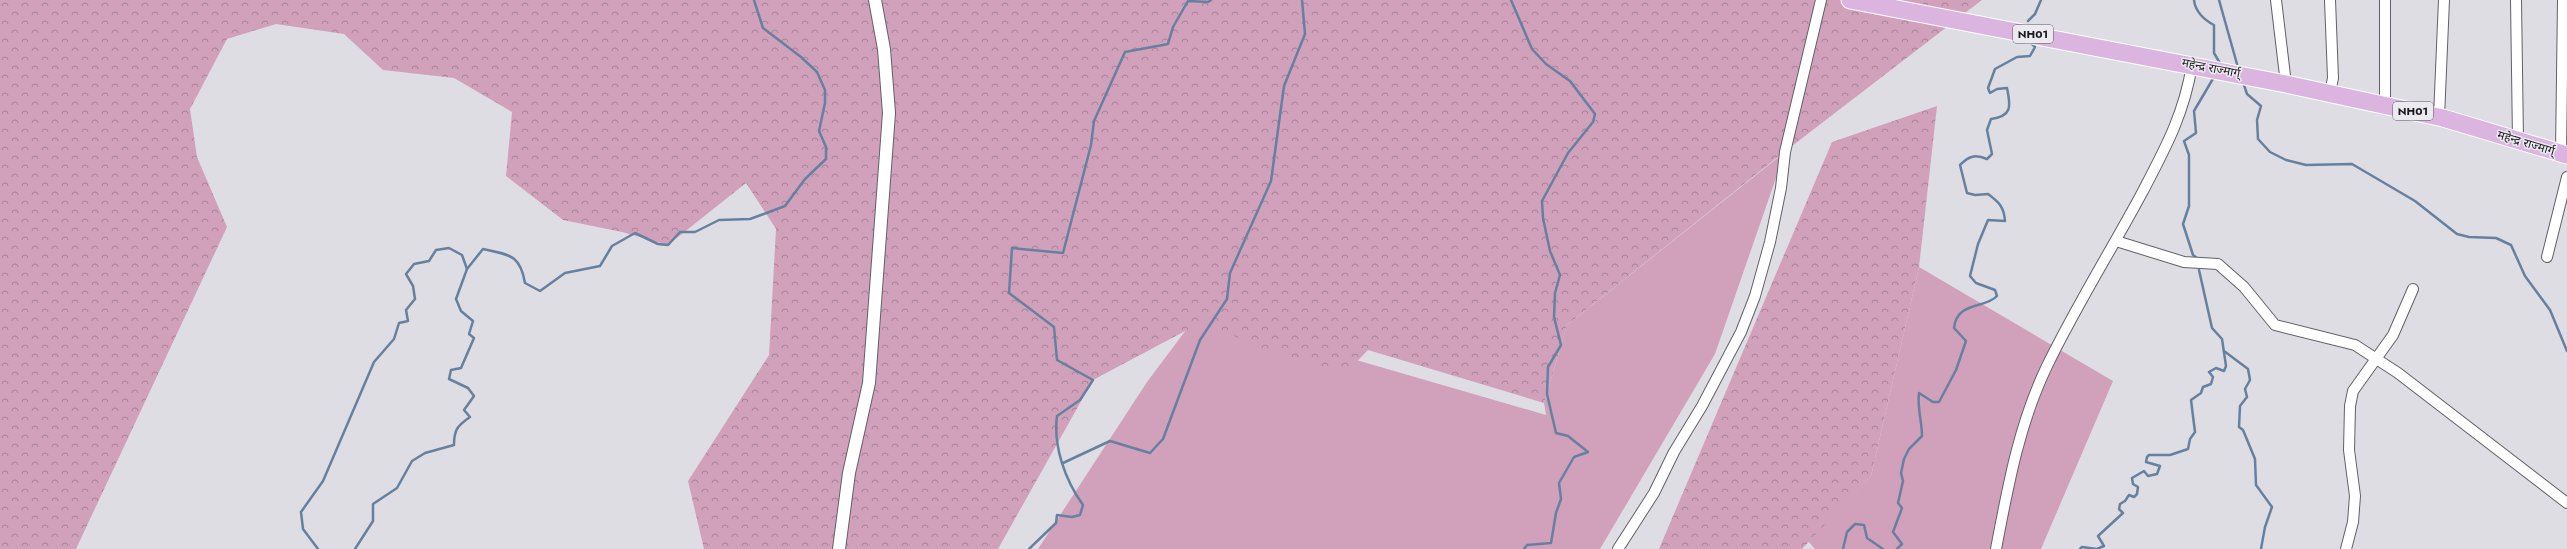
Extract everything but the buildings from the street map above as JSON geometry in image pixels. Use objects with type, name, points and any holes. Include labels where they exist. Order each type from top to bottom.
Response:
[{"type":"highway","name":"महेन्द्र राज्मार्ग्","points":[[1850,0],[2257,77],[2439,117],[2564,154]]},
{"type":"street","points":[[839,549],[849,473],[869,383],[888,112],[884,49],[875,0]]},
{"type":"street","points":[[1618,549],[1654,493],[1674,452],[1702,406],[1741,332],[1755,296],[1770,242],[1782,188],[1785,152],[1821,0]]},
{"type":"street","points":[[2276,0],[2286,84]]},
{"type":"street","points":[[2330,0],[2332,78],[2330,93]]},
{"type":"street","points":[[2385,0],[2385,105]]},
{"type":"street","points":[[2439,117],[2444,0]]},
{"type":"street","points":[[2516,0],[2518,140]]},
{"type":"street","points":[[2563,0],[2564,154]]},
{"type":"street","points":[[1996,549],[2024,421],[2067,326],[2116,241],[2176,126],[2188,92],[2192,65]]},
{"type":"street","points":[[2547,257],[2567,177]]},
{"type":"street","points":[[2116,241],[2189,262],[2218,264],[2244,287],[2275,325],[2355,345],[2404,378],[2567,503]]},
{"type":"street","points":[[2346,549],[2353,522],[2355,496],[2349,450],[2350,406],[2353,391],[2393,335],[2413,289]]},
{"type":"green space","points":[[0,0],[1982,0],[1779,156],[1567,325],[1544,403],[1368,350],[1345,374],[1250,344],[1204,321],[1093,380],[998,549],[704,549],[688,481],[769,355],[776,229],[746,183],[668,245],[622,232],[563,220],[506,176],[512,112],[454,78],[383,70],[344,34],[276,24],[227,39],[190,109],[197,157],[227,227],[76,549],[0,549]]},
{"type":"green space","points":[[1937,106],[1919,267],[1871,476],[1802,549],[1659,549],[1832,142]]},
{"type":"green space","points":[[1785,152],[1715,354],[1600,549],[1038,549],[1147,382],[1198,314],[1546,415],[1544,403],[1567,325]]},
{"type":"green space","points":[[1919,267],[2113,381],[2041,549],[1815,549],[1808,541],[1871,476]]},
{"type":"waterway","points":[[318,549],[303,529],[301,512],[323,481],[374,362],[394,339],[399,323],[408,321],[406,310],[415,299],[413,286],[406,274],[414,264],[429,261],[436,250],[449,248],[462,255],[467,269],[483,249],[512,257],[520,266],[525,283],[540,291],[565,273],[600,266],[612,246],[635,233],[658,244],[668,245],[680,232],[695,232],[719,220],[750,219],[785,206],[805,179],[826,159],[826,147],[819,131],[825,103],[825,90],[817,72],[801,57],[763,28],[754,0]]},
{"type":"waterway","points":[[1029,549],[1056,523],[1057,515],[1072,517],[1080,515],[1083,505],[1066,474],[1059,451],[1056,427],[1057,416],[1080,400],[1093,380],[1057,360],[1054,327],[1009,293],[1012,248],[1063,253],[1091,145],[1094,121],[1125,52],[1168,44],[1173,27],[1188,1],[1208,2],[1211,0]]},
{"type":"waterway","points":[[1063,463],[1110,441],[1150,453],[1163,439],[1200,340],[1227,299],[1230,273],[1271,181],[1284,86],[1305,34],[1302,0]]},
{"type":"waterway","points":[[1511,0],[1532,49],[1546,64],[1570,81],[1595,114],[1593,122],[1568,153],[1542,201],[1543,218],[1550,251],[1560,275],[1555,293],[1554,317],[1561,345],[1548,367],[1547,394],[1556,433],[1568,436],[1588,452],[1574,457],[1559,483],[1561,499],[1556,513],[1551,543],[1527,545],[1524,549]]},
{"type":"waterway","points":[[2028,21],[2035,14],[2041,0]]},
{"type":"waterway","points":[[2194,0],[2196,8],[2201,15],[2214,25],[2214,53],[2221,65]]},
{"type":"waterway","points":[[2219,0],[2237,64]]},
{"type":"waterway","points":[[1897,549],[1902,544],[1893,532],[1902,508],[1898,503],[1903,481],[1901,473],[1904,459],[1909,449],[1922,436],[1919,393],[1933,402],[1939,402],[1956,370],[1966,341],[1954,328],[1956,319],[1960,313],[1966,309],[1986,303],[1997,296],[1995,290],[1976,283],[1970,276],[1978,244],[1988,220],[2005,221],[2002,208],[1998,202],[1988,194],[1975,195],[1967,193],[1960,165],[1969,158],[1976,156],[1987,159],[1992,154],[1987,130],[1991,119],[1998,118],[2006,113],[2008,110],[2009,100],[2007,88],[1997,89],[1990,93],[1988,88],[1995,69],[2017,57],[2030,56],[2035,47],[2029,41]]},
{"type":"waterway","points":[[2197,258],[2193,255],[2183,224],[2189,206],[2189,155],[2184,141],[2196,133],[2194,111],[2214,77]]},
{"type":"waterway","points":[[2243,82],[2247,94],[2261,106],[2257,120],[2258,139],[2270,152],[2286,160],[2306,165],[2352,164],[2415,201],[2457,234],[2469,237],[2496,238],[2511,245],[2525,276],[2550,310],[2567,351]]},
{"type":"waterway","points":[[355,549],[373,521],[373,504],[397,488],[412,461],[425,453],[454,445],[457,429],[470,417],[464,410],[474,396],[468,388],[449,379],[451,370],[461,368],[474,338],[469,334],[473,321],[461,311],[456,299],[467,269]]},
{"type":"waterway","points":[[2080,549],[2082,547],[2097,549],[2104,546],[2098,536],[2123,513],[2119,509],[2120,504],[2125,501],[2129,495],[2134,497],[2137,494],[2138,487],[2133,484],[2132,478],[2144,471],[2148,476],[2157,474],[2160,466],[2146,462],[2149,455],[2170,455],[2188,449],[2190,439],[2195,432],[2191,400],[2201,393],[2203,387],[2211,384],[2213,377],[2209,372],[2216,368],[2224,371],[2226,366],[2222,339],[2212,328],[2199,270]]},
{"type":"waterway","points":[[2224,351],[2248,369],[2250,380],[2245,389],[2247,397],[2240,406],[2239,427],[2243,430],[2255,459],[2256,485],[2272,507],[2265,527],[2261,549]]},
{"type":"waterway","points":[[1843,549],[1847,532],[1855,524],[1864,525],[1867,538],[1883,549]]}]
